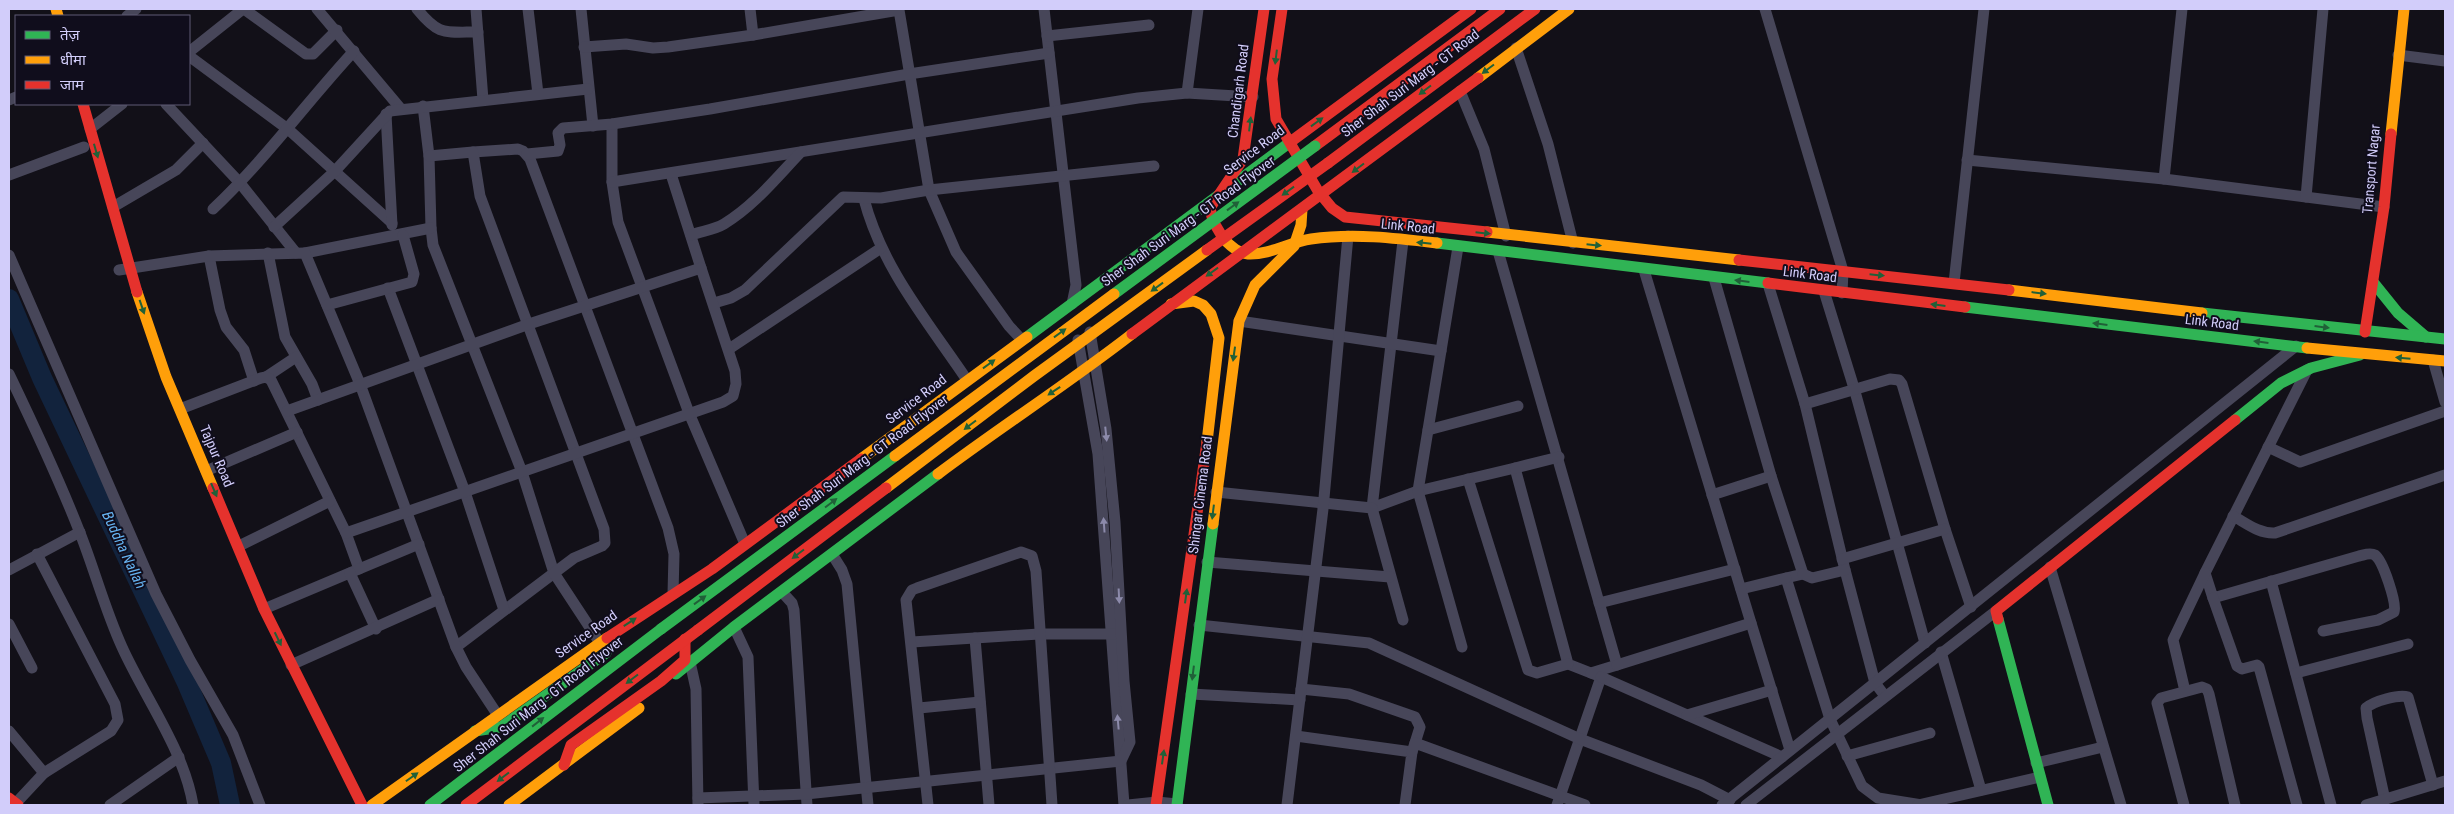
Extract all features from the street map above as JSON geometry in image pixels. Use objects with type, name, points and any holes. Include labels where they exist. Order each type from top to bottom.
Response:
[{"type":"main road","name":"Chandigarh Road","points":[[1215,198],[1237,173],[1244,159],[1264,9]]},
{"type":"main road","points":[[1282,9],[1272,88],[1275,116],[1289,143]]},
{"type":"main road","name":"Service Road","points":[[372,805],[497,714],[745,544],[1072,305],[1471,9]]},
{"type":"main road","name":"Sher Shah Suri Marg - GT Road","points":[[1315,146],[1500,9]]},
{"type":"main road","name":"Sher Shah Suri Marg - GT Road","points":[[685,639],[1034,376],[1328,163],[1535,9]]},
{"type":"main road","points":[[509,805],[614,728],[690,662],[734,627],[990,435],[1084,371],[1240,252],[1321,196],[1569,9]]},
{"type":"main road","name":"Transport Nagar","points":[[2365,332],[2384,207],[2404,9]]},
{"type":"main road","name":"Tajpur Road","points":[[72,105],[157,381],[254,613],[350,805]]},
{"type":"main road","name":"Tajpur Road","points":[[83,105],[113,207],[124,269],[180,409],[264,609],[362,805]]},
{"type":"main road","name":"Link Road","points":[[1289,143],[1321,196],[1337,213],[1345,217],[1506,236],[1954,283],[2365,332],[2445,339]]},
{"type":"main road","name":"Sher Shah Suri Marg - GT Road Flyover","points":[[430,805],[634,648],[1315,146]]},
{"type":"main road","points":[[1215,198],[1210,208],[1214,225],[1228,243],[1240,252]]},
{"type":"main road","points":[[1300,240],[1302,209]]},
{"type":"main road","name":"Link Road","points":[[1240,252],[1258,253],[1300,240],[1348,236],[1498,251],[1644,270],[2362,354],[2445,361]]},
{"type":"main road","name":"Shingar Cinema Road","points":[[1177,804],[1239,321],[1254,286],[1291,252],[1300,240]]},
{"type":"main road","points":[[2372,282],[2398,313],[2426,337]]},
{"type":"main road","name":"Shingar Cinema Road","points":[[1157,803],[1207,445],[1219,338],[1211,314],[1203,305],[1194,300],[1172,304]]},
{"type":"main road","points":[[2048,805],[1996,611],[2266,394],[2307,370],[2362,354]]},
{"type":"main road","points":[[564,765],[571,745],[661,681],[684,660],[685,639]]},
{"type":"main road","points":[[466,805],[685,639]]},
{"type":"main road","points":[[475,731],[501,727],[608,652],[625,646],[634,648]]},
{"type":"street","points":[[190,51],[244,9],[306,54],[313,54],[337,30]]},
{"type":"street","points":[[318,9],[401,109]]},
{"type":"street","points":[[417,9],[432,27],[441,32],[478,32]]},
{"type":"street","points":[[476,9],[483,100]]},
{"type":"street","points":[[528,9],[538,94]]},
{"type":"street","points":[[581,9],[593,126]]},
{"type":"street","points":[[750,9],[753,35]]},
{"type":"street","points":[[584,48],[626,44],[654,48],[753,35],[881,11],[902,9],[908,74],[929,190],[956,252],[1009,326],[1022,340]]},
{"type":"street","points":[[1044,9],[1076,285],[1072,305],[1098,454],[1116,634]]},
{"type":"street","points":[[1186,93],[1198,9]]},
{"type":"street","points":[[1766,9],[1843,271],[1842,293]]},
{"type":"street","points":[[1954,283],[1984,9]]},
{"type":"street","points":[[2164,179],[2182,9]]},
{"type":"street","points":[[2306,197],[2324,9]]},
{"type":"street","points":[[1047,36],[1149,25]]},
{"type":"street","points":[[1516,48],[1548,144],[1572,243]]},
{"type":"street","points":[[214,209],[289,130],[354,51]]},
{"type":"street","points":[[428,156],[518,149],[527,154],[556,152],[559,149],[558,133],[561,130],[612,124],[908,74],[1049,53]]},
{"type":"street","points":[[2398,55],[2445,61]]},
{"type":"street","points":[[190,57],[289,130],[392,223],[399,236],[414,278],[412,282],[328,305]]},
{"type":"street","points":[[274,227],[335,171],[386,114],[401,109],[423,106],[588,90]]},
{"type":"street","points":[[1460,91],[1484,149],[1506,236]]},
{"type":"street","points":[[612,182],[1138,98],[1186,93],[1253,98]]},
{"type":"street","points":[[90,128],[121,105]]},
{"type":"street","points":[[167,105],[240,183],[274,227],[300,253],[328,305],[360,384],[456,647],[466,667],[497,714]]},
{"type":"street","points":[[423,106],[428,156],[430,228],[433,245],[522,472],[554,573],[600,642]]},
{"type":"street","points":[[386,114],[392,223]]},
{"type":"street","points":[[612,124],[612,182],[618,222],[689,413],[745,544]]},
{"type":"street","points":[[113,207],[176,170],[203,143]]},
{"type":"street","points":[[9,175],[84,147]]},
{"type":"street","points":[[456,647],[574,558],[605,543],[604,529],[577,451],[480,196],[473,152]]},
{"type":"street","points":[[691,235],[724,224],[742,211],[801,152]]},
{"type":"street","points":[[527,154],[633,432],[672,542],[674,554],[673,594]]},
{"type":"street","points":[[1967,160],[2164,179],[2384,207]]},
{"type":"street","points":[[714,303],[732,298],[745,290],[840,198],[864,199],[929,190],[1154,166]]},
{"type":"street","points":[[346,533],[577,451],[723,402],[733,396],[736,384],[729,349],[671,174]]},
{"type":"street","points":[[864,199],[881,248],[914,305],[967,380]]},
{"type":"street","points":[[124,269],[209,256],[300,253],[399,236],[430,228]]},
{"type":"street","points":[[1287,805],[1324,504],[1348,236]]},
{"type":"street","points":[[1403,241],[1393,344],[1372,508],[1403,620]]},
{"type":"street","points":[[1458,247],[1418,490],[1462,647]]},
{"type":"street","points":[[729,349],[881,248]]},
{"type":"street","points":[[1498,251],[1559,457],[1616,665]]},
{"type":"street","points":[[268,253],[283,331],[312,384],[318,400]]},
{"type":"street","points":[[9,255],[156,594],[190,660],[233,735],[243,756],[260,805]]},
{"type":"street","points":[[209,256],[220,310],[226,327],[244,350],[254,381]]},
{"type":"street","points":[[286,411],[529,324],[701,268]]},
{"type":"street","points":[[1644,270],[1772,690],[1786,754]]},
{"type":"street","points":[[1714,278],[1771,476],[1803,574]]},
{"type":"street","points":[[1768,284],[1806,404],[1843,564],[1880,690]]},
{"type":"street","points":[[1076,285],[1084,295],[1106,429],[1114,513],[1116,634],[1124,805]]},
{"type":"street","points":[[388,288],[465,492],[504,610]]},
{"type":"street","points":[[1824,291],[1854,388],[1925,643]]},
{"type":"street","points":[[1239,321],[1441,351]]},
{"type":"street","points":[[1746,805],[1880,690],[1925,643],[1999,586],[2296,346]]},
{"type":"street","points":[[180,409],[266,377],[296,357]]},
{"type":"street","points":[[2433,360],[2445,402]]},
{"type":"street","points":[[2185,691],[2172,640],[2307,370]]},
{"type":"street","points":[[9,374],[48,456],[80,532],[116,634],[179,757],[188,782],[193,805]]},
{"type":"street","points":[[266,377],[275,386],[346,533],[355,571],[376,629]]},
{"type":"street","points":[[1806,404],[1854,388],[1890,379],[1899,380],[1902,384],[1945,529],[1971,607]]},
{"type":"street","points":[[1428,430],[1518,406]]},
{"type":"street","points":[[2268,446],[2300,462],[2445,411]]},
{"type":"street","points":[[206,470],[297,432]]},
{"type":"street","points":[[1216,492],[1372,508],[1418,490],[1559,457]]},
{"type":"street","points":[[1515,468],[1568,664]]},
{"type":"street","points":[[2233,516],[2255,529],[2268,534],[2275,533],[2445,475]]},
{"type":"street","points":[[1712,495],[1771,476]]},
{"type":"street","points":[[1468,479],[1528,670],[1537,673],[1568,664],[1687,715],[1786,754]]},
{"type":"street","points":[[239,546],[330,501]]},
{"type":"street","points":[[1741,589],[1803,574],[1812,578],[1897,544],[1945,529]]},
{"type":"street","points":[[9,570],[80,532]]},
{"type":"street","points":[[264,609],[419,544]]},
{"type":"street","points":[[928,805],[906,600],[912,590],[1021,552],[1027,552],[1034,561],[1052,805]]},
{"type":"street","points":[[14,802],[44,773],[111,731],[116,726],[118,710],[37,554]]},
{"type":"street","points":[[832,554],[842,570],[846,584],[868,805]]},
{"type":"street","points":[[2213,598],[2360,556],[2371,554],[2376,556],[2384,568],[2394,603],[2394,612],[2378,620],[2323,631]]},
{"type":"street","points":[[1207,562],[1390,577]]},
{"type":"street","points":[[2050,568],[2121,805]]},
{"type":"street","points":[[1599,603],[1734,569]]},
{"type":"street","points":[[2205,573],[2237,666],[2242,669],[2257,665],[2259,667],[2296,805]]},
{"type":"street","points":[[1786,578],[1835,728],[1862,786],[1878,798],[1922,805]]},
{"type":"street","points":[[2271,581],[2331,805]]},
{"type":"street","points":[[1999,586],[2010,600]]},
{"type":"street","points":[[782,592],[792,603],[794,610],[806,800]]},
{"type":"street","points":[[291,666],[439,599]]},
{"type":"street","points":[[1199,626],[1369,643],[1580,739],[1701,785],[1726,802],[1786,754],[1835,728],[1880,690],[1941,652],[1996,611]]},
{"type":"street","points":[[9,624],[32,668]]},
{"type":"street","points":[[1559,801],[1580,739],[1596,675],[1616,665],[1751,624]]},
{"type":"street","points":[[734,627],[748,657],[754,801]]},
{"type":"street","points":[[912,642],[1039,634],[1116,634]]},
{"type":"street","points":[[975,638],[989,805]]},
{"type":"street","points":[[2296,673],[2408,644]]},
{"type":"street","points":[[1941,652],[1981,790]]},
{"type":"street","points":[[690,662],[696,689],[698,802],[806,800],[867,788],[1121,762]]},
{"type":"street","points":[[2184,805],[2158,703],[2160,698],[2202,687],[2207,690],[2234,805]]},
{"type":"street","points":[[1687,715],[1772,690]]},
{"type":"street","points":[[1190,694],[1349,694],[1415,717],[1420,726],[1413,748],[1407,804]]},
{"type":"street","points":[[2385,800],[2366,708],[2373,704],[2401,696],[2408,697],[2433,785]]},
{"type":"street","points":[[919,708],[980,702]]},
{"type":"street","points":[[9,731],[44,773]]},
{"type":"street","points":[[1847,756],[1930,733]]},
{"type":"street","points":[[1296,736],[1413,748],[1559,801],[1585,805]]},
{"type":"street","points":[[2036,763],[2103,747]]},
{"type":"street","points":[[110,805],[179,757]]},
{"type":"street","points":[[1918,805],[2040,777]]},
{"type":"street","points":[[2366,805],[2445,782]]},
{"type":"street","points":[[1133,804],[1177,804]]},
{"type":"waterway","name":"Buddha Nallah","points":[[9,299],[42,378],[187,683],[221,763],[230,805]]},
{"type":"traffic: fast","points":[[1027,337],[1293,140]]},
{"type":"traffic: fast","points":[[1114,294],[1315,146]]},
{"type":"traffic: fast","points":[[1437,243],[1768,283]]},
{"type":"traffic: fast","points":[[2373,282],[2398,313],[2426,337]]},
{"type":"traffic: fast","points":[[1965,307],[2307,348]]},
{"type":"traffic: fast","points":[[2202,313],[2445,339]]},
{"type":"traffic: fast","points":[[2235,420],[2281,383],[2311,368],[2360,355]]},
{"type":"traffic: fast","points":[[661,629],[895,456]]},
{"type":"traffic: fast","points":[[676,674],[734,627],[938,474]]},
{"type":"traffic: fast","points":[[1177,805],[1213,524]]},
{"type":"traffic: fast","points":[[1998,619],[2048,805]]},
{"type":"traffic: fast","points":[[430,805],[661,629]]},
{"type":"traffic: fast","points":[[475,731],[501,727],[606,653]]},
{"type":"traffic: slow","points":[[56,9],[58,15]]},
{"type":"traffic: slow","points":[[1478,78],[1569,9]]},
{"type":"traffic: slow","points":[[2391,134],[2404,9]]},
{"type":"traffic: slow","points":[[1213,524],[1239,321],[1255,285],[1294,246],[1301,225],[1302,209]]},
{"type":"traffic: slow","points":[[1487,232],[1739,260]]},
{"type":"traffic: slow","points":[[1223,238],[1234,249],[1248,254],[1256,254],[1311,239],[1342,236],[1406,239],[1437,243]]},
{"type":"traffic: slow","points":[[886,488],[1034,376],[1207,250]]},
{"type":"traffic: slow","points":[[2009,290],[2202,313]]},
{"type":"traffic: slow","points":[[137,292],[166,377],[213,488]]},
{"type":"traffic: slow","points":[[895,456],[1114,294]]},
{"type":"traffic: slow","points":[[1171,304],[1194,301],[1203,305],[1211,314],[1219,338],[1207,442]]},
{"type":"traffic: slow","points":[[938,474],[1132,334]]},
{"type":"traffic: slow","points":[[861,459],[1027,337]]},
{"type":"traffic: slow","points":[[2307,348],[2445,361]]},
{"type":"traffic: slow","points":[[372,805],[607,638]]},
{"type":"traffic: slow","points":[[509,805],[639,708]]},
{"type":"traffic: jam","points":[[1223,238],[1213,221],[1210,208],[1243,159],[1264,9]]},
{"type":"traffic: jam","points":[[1282,9],[1272,79],[1276,119],[1318,191],[1332,208],[1345,217],[1487,232]]},
{"type":"traffic: jam","points":[[1293,140],[1471,9]]},
{"type":"traffic: jam","points":[[1315,146],[1500,9]]},
{"type":"traffic: jam","points":[[1328,163],[1535,9]]},
{"type":"traffic: jam","points":[[1132,334],[1478,78]]},
{"type":"traffic: jam","points":[[83,105],[137,292]]},
{"type":"traffic: jam","points":[[2365,332],[2384,207],[2391,134]]},
{"type":"traffic: jam","points":[[1207,250],[1328,163]]},
{"type":"traffic: jam","points":[[1739,260],[2009,290]]},
{"type":"traffic: jam","points":[[1768,283],[1965,307]]},
{"type":"traffic: jam","points":[[1998,619],[1996,611],[2235,420]]},
{"type":"traffic: jam","points":[[1156,805],[1207,442]]},
{"type":"traffic: jam","points":[[607,638],[712,569],[861,459]]},
{"type":"traffic: jam","points":[[213,488],[264,609],[362,805]]},
{"type":"traffic: jam","points":[[698,630],[886,488]]},
{"type":"traffic: jam","points":[[466,805],[698,630]]},
{"type":"traffic: jam","points":[[564,765],[571,745],[661,681],[685,660],[685,639]]},
{"type":"traffic: jam","points":[[9,798],[18,805]]}]
